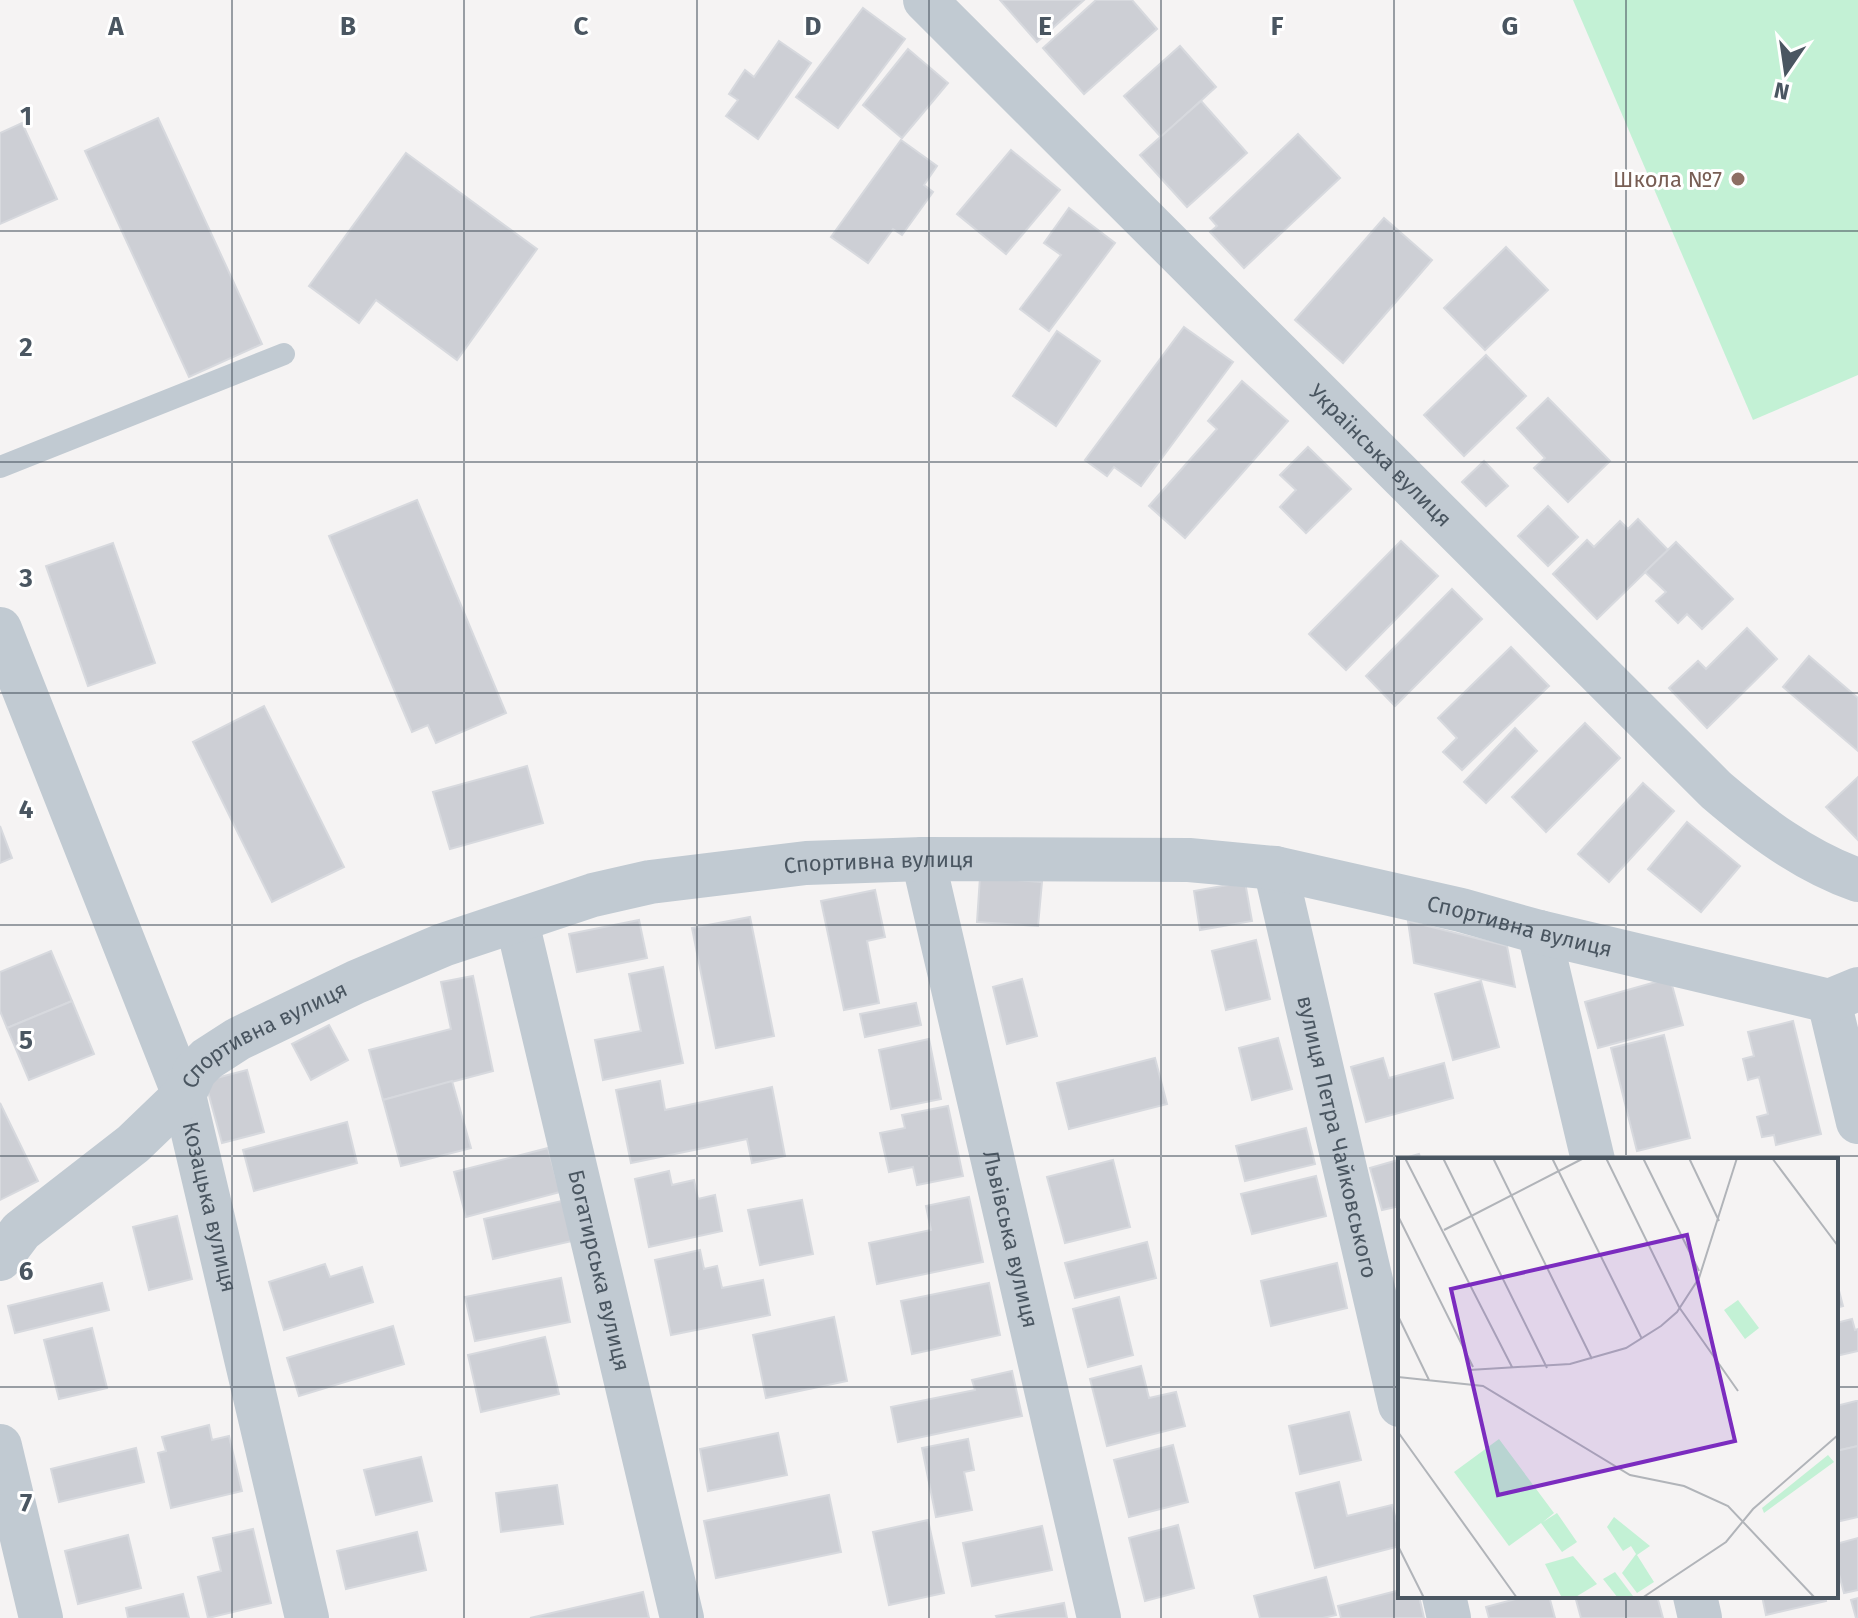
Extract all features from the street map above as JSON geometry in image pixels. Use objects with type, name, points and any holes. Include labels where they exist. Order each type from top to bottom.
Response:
[{"type":"street","name":"Українська вулиця","points":[[925,0],[1716,790],[1786,844],[1858,880]]},
{"type":"street","name":"Козацька вулиця","points":[[0,629],[184,1095],[307,1618]]},
{"type":"street","name":"Спортивна вулиця","points":[[0,1259],[21,1231],[133,1144],[184,1095],[195,1071],[207,1059],[238,1039],[356,982],[443,945],[593,895],[650,882],[806,863],[923,859],[1174,860],[1275,868],[1461,910],[1539,932],[1844,995]]},
{"type":"street","name":"Львівська вулиця","points":[[923,859],[1099,1618]]},
{"type":"street","name":"вулиця Петра Чайковського","points":[[1275,868],[1398,1396]]},
{"type":"street","name":"Богатирська вулиця","points":[[517,922],[682,1618]]},
{"type":"street","points":[[1539,932],[1593,1158]]},
{"type":"street","points":[[1844,995],[1858,1122]]},
{"type":"street","points":[[0,1446],[41,1618]]},
{"type":"street","points":[[1444,1598],[1449,1618]]},
{"type":"street","points":[[1695,1598],[1700,1618]]},
{"type":"lane","points":[[0,467],[284,354]]},
{"type":"green space","name":"Школа №7","points":[[1573,0],[1858,0],[1858,375],[1753,420]]},
{"type":"building","points":[[1000,0],[1084,0],[1037,42]]},
{"type":"building","points":[[1096,0],[1132,0],[1157,29],[1084,94],[1043,48]]},
{"type":"building","points":[[863,8],[905,39],[838,128],[796,97]]},
{"type":"building","points":[[779,41],[811,63],[758,139],[726,116],[738,100],[729,94],[745,70],[754,77]]},
{"type":"building","points":[[1180,46],[1216,87],[1161,137],[1124,96]]},
{"type":"building","points":[[908,49],[948,83],[902,138],[863,105]]},
{"type":"building","points":[[1201,101],[1247,153],[1187,207],[1140,155]]},
{"type":"building","points":[[158,118],[262,344],[189,377],[85,151]]},
{"type":"building","points":[[22,123],[57,199],[0,224],[0,133]]},
{"type":"building","points":[[1298,134],[1340,178],[1244,268],[1210,232],[1217,226],[1210,218]]},
{"type":"building","points":[[901,140],[937,166],[924,185],[933,192],[902,235],[893,229],[868,263],[831,237]]},
{"type":"building","points":[[1011,150],[1060,190],[1006,254],[957,214]]},
{"type":"building","points":[[406,153],[537,249],[457,360],[376,300],[359,323],[309,286]]},
{"type":"building","points":[[1069,208],[1115,243],[1049,331],[1020,309],[1061,255],[1044,243]]},
{"type":"building","points":[[1384,218],[1432,260],[1343,363],[1295,320]]},
{"type":"building","points":[[1506,247],[1548,290],[1485,350],[1444,308]]},
{"type":"building","points":[[1184,327],[1233,362],[1141,486],[1114,467],[1107,476],[1085,460]]},
{"type":"building","points":[[1057,331],[1100,361],[1056,426],[1013,396]]},
{"type":"building","points":[[1486,355],[1526,396],[1464,456],[1424,415]]},
{"type":"building","points":[[1242,381],[1288,421],[1185,538],[1149,506],[1217,429],[1208,421]]},
{"type":"building","points":[[1548,398],[1610,461],[1568,502],[1534,468],[1545,458],[1517,428]]},
{"type":"building","points":[[1308,447],[1351,489],[1306,533],[1280,507],[1296,490],[1280,475]]},
{"type":"building","points":[[1484,461],[1508,486],[1486,506],[1462,482]]},
{"type":"building","points":[[417,500],[506,713],[436,743],[428,725],[412,732],[329,536]]},
{"type":"building","points":[[1548,506],[1578,537],[1548,566],[1518,536]]},
{"type":"building","points":[[1638,519],[1668,550],[1597,619],[1553,574],[1587,540],[1594,547],[1620,521],[1628,529]]},
{"type":"building","points":[[1401,541],[1438,576],[1346,670],[1309,634]]},
{"type":"building","points":[[1676,542],[1733,599],[1702,629],[1687,614],[1678,623],[1656,601],[1666,592],[1645,572]]},
{"type":"building","points":[[113,543],[155,663],[88,686],[46,566]]},
{"type":"building","points":[[1452,589],[1482,619],[1395,706],[1366,676]]},
{"type":"building","points":[[1747,628],[1777,659],[1707,728],[1669,688],[1698,661],[1706,669]]},
{"type":"building","points":[[1511,647],[1549,686],[1462,770],[1443,752],[1457,738],[1438,718]]},
{"type":"building","points":[[1809,656],[1858,698],[1858,751],[1783,687]]},
{"type":"building","points":[[264,706],[344,867],[272,902],[193,742]]},
{"type":"building","points":[[1585,723],[1620,758],[1546,832],[1512,797]]},
{"type":"building","points":[[1515,728],[1537,751],[1486,803],[1464,782]]},
{"type":"building","points":[[527,766],[543,823],[450,849],[433,792]]},
{"type":"building","points":[[1858,777],[1858,840],[1826,807]]},
{"type":"building","points":[[1643,783],[1674,811],[1609,882],[1578,854]]},
{"type":"building","points":[[1687,822],[1740,866],[1701,912],[1648,869]]},
{"type":"building","points":[[0,826],[12,858],[0,863]]},
{"type":"building","points":[[980,877],[1042,882],[1038,926],[977,922]]},
{"type":"building","points":[[1245,882],[1252,921],[1200,930],[1194,891]]},
{"type":"building","points":[[875,890],[885,937],[867,941],[879,1003],[844,1010],[821,901]]},
{"type":"building","points":[[750,917],[774,1036],[716,1048],[692,928]]},
{"type":"building","points":[[639,920],[647,958],[577,972],[569,934]]},
{"type":"building","points":[[1408,921],[1507,946],[1515,987],[1414,963]]},
{"type":"building","points":[[1256,940],[1270,999],[1226,1010],[1212,951]]},
{"type":"building","points":[[51,951],[72,1001],[7,1028],[0,1011],[0,972]]},
{"type":"building","points":[[663,967],[683,1063],[603,1080],[595,1040],[641,1031],[629,974]]},
{"type":"building","points":[[473,976],[493,1071],[383,1100],[369,1050],[451,1029],[441,982]]},
{"type":"building","points":[[1670,978],[1683,1025],[1598,1048],[1585,1002]]},
{"type":"building","points":[[1022,979],[1037,1036],[1007,1044],[993,987]]},
{"type":"building","points":[[1481,981],[1499,1047],[1453,1060],[1435,994]]},
{"type":"building","points":[[72,1001],[94,1054],[29,1080],[7,1028]]},
{"type":"building","points":[[916,1003],[921,1025],[865,1037],[860,1014]]},
{"type":"building","points":[[1793,1021],[1821,1134],[1776,1145],[1774,1135],[1762,1137],[1757,1117],[1768,1114],[1759,1077],[1748,1080],[1743,1059],[1754,1056],[1748,1032]]},
{"type":"building","points":[[329,1025],[348,1060],[311,1080],[292,1044]]},
{"type":"building","points":[[1664,1035],[1690,1138],[1637,1151],[1611,1048]]},
{"type":"building","points":[[1278,1038],[1292,1089],[1252,1100],[1239,1048]]},
{"type":"building","points":[[929,1039],[941,1099],[891,1109],[879,1050]]},
{"type":"building","points":[[1155,1058],[1167,1104],[1069,1129],[1057,1083]]},
{"type":"building","points":[[1383,1058],[1389,1078],[1444,1063],[1453,1098],[1366,1122],[1351,1067]]},
{"type":"building","points":[[247,1070],[264,1132],[222,1143],[205,1081]]},
{"type":"building","points":[[452,1081],[471,1148],[401,1166],[383,1100]]},
{"type":"building","points":[[660,1081],[665,1110],[772,1087],[785,1156],[752,1163],[747,1139],[631,1163],[616,1090]]},
{"type":"building","points":[[0,1103],[38,1181],[0,1200]]},
{"type":"building","points":[[948,1106],[963,1176],[917,1185],[913,1167],[889,1172],[880,1133],[905,1128],[902,1115]]},
{"type":"building","points":[[347,1122],[357,1163],[254,1191],[243,1150]]},
{"type":"building","points":[[1306,1128],[1315,1164],[1245,1181],[1236,1146]]},
{"type":"building","points":[[548,1148],[560,1192],[466,1217],[454,1172]]},
{"type":"building","points":[[1113,1160],[1130,1227],[1065,1243],[1047,1177]]},
{"type":"building","points":[[1398,1160],[1398,1206],[1382,1210],[1370,1168]]},
{"type":"building","points":[[669,1171],[672,1185],[694,1180],[698,1199],[715,1195],[722,1231],[649,1247],[635,1179]]},
{"type":"building","points":[[1316,1176],[1326,1216],[1252,1234],[1241,1194]]},
{"type":"building","points":[[969,1197],[983,1262],[877,1284],[869,1243],[931,1230],[926,1206]]},
{"type":"building","points":[[802,1200],[813,1254],[760,1265],[748,1210]]},
{"type":"building","points":[[562,1201],[572,1241],[493,1259],[484,1219]]},
{"type":"building","points":[[177,1216],[192,1279],[149,1290],[133,1227]]},
{"type":"building","points":[[1147,1242],[1156,1278],[1075,1298],[1065,1263]]},
{"type":"building","points":[[700,1250],[704,1269],[717,1266],[722,1288],[763,1280],[770,1315],[671,1335],[655,1260]]},
{"type":"building","points":[[1337,1263],[1347,1308],[1271,1326],[1261,1281]]},
{"type":"building","points":[[325,1264],[330,1277],[362,1267],[373,1302],[284,1330],[269,1282]]},
{"type":"building","points":[[561,1278],[570,1322],[475,1341],[465,1297]]},
{"type":"building","points":[[102,1283],[109,1310],[15,1333],[8,1306]]},
{"type":"building","points":[[989,1283],[1000,1335],[912,1354],[901,1301]]},
{"type":"building","points":[[1838,1287],[1843,1306],[1838,1307]]},
{"type":"building","points":[[1119,1297],[1133,1355],[1088,1367],[1073,1309]]},
{"type":"building","points":[[834,1317],[847,1381],[766,1398],[753,1335]]},
{"type":"building","points":[[1852,1319],[1855,1330],[1858,1329],[1858,1351],[1838,1356],[1838,1322]]},
{"type":"building","points":[[393,1326],[404,1364],[299,1396],[287,1358]]},
{"type":"building","points":[[92,1328],[107,1388],[59,1399],[44,1340]]},
{"type":"building","points":[[545,1337],[559,1394],[481,1412],[468,1355]]},
{"type":"building","points":[[1141,1366],[1149,1398],[1176,1392],[1185,1426],[1107,1446],[1090,1379]]},
{"type":"building","points":[[1012,1371],[1022,1416],[898,1442],[891,1407],[975,1390],[972,1380]]},
{"type":"building","points":[[1858,1401],[1858,1446],[1838,1451],[1838,1406]]},
{"type":"building","points":[[1349,1412],[1361,1460],[1300,1474],[1289,1426]]},
{"type":"building","points":[[209,1425],[212,1440],[229,1436],[242,1491],[171,1508],[158,1453],[166,1451],[162,1437]]},
{"type":"building","points":[[778,1433],[787,1475],[708,1491],[700,1449]]},
{"type":"building","points":[[968,1439],[974,1470],[964,1472],[972,1510],[936,1517],[922,1448]]},
{"type":"building","points":[[1173,1445],[1188,1502],[1129,1517],[1114,1460]]},
{"type":"building","points":[[1858,1446],[1858,1517],[1838,1522],[1838,1451]]},
{"type":"building","points":[[136,1448],[144,1482],[59,1502],[51,1469]]},
{"type":"building","points":[[421,1457],[432,1501],[376,1515],[364,1470]]},
{"type":"building","points":[[1339,1482],[1347,1516],[1392,1505],[1398,1528],[1398,1547],[1315,1568],[1296,1493]]},
{"type":"building","points":[[557,1485],[563,1524],[501,1532],[496,1493]]},
{"type":"building","points":[[829,1495],[841,1552],[716,1578],[704,1521]]},
{"type":"building","points":[[928,1520],[944,1593],[889,1605],[873,1532]]},
{"type":"building","points":[[1178,1525],[1194,1588],[1145,1601],[1129,1538]]},
{"type":"building","points":[[1042,1526],[1052,1570],[972,1586],[963,1543]]},
{"type":"building","points":[[253,1529],[271,1603],[208,1618],[198,1577],[221,1571],[213,1538]]},
{"type":"building","points":[[417,1532],[426,1570],[346,1589],[337,1551]]},
{"type":"building","points":[[128,1535],[141,1588],[78,1604],[65,1551]]},
{"type":"building","points":[[1858,1538],[1858,1590],[1844,1593],[1838,1570],[1838,1543]]},
{"type":"building","points":[[1326,1577],[1336,1615],[1323,1618],[1260,1618],[1254,1596]]},
{"type":"building","points":[[1398,1591],[1398,1598],[1419,1598],[1424,1618],[1341,1618],[1338,1606]]},
{"type":"building","points":[[643,1592],[649,1618],[530,1618]]},
{"type":"building","points":[[183,1594],[189,1618],[128,1618],[126,1608]]},
{"type":"building","points":[[1520,1598],[1550,1598],[1555,1618],[1489,1618],[1486,1607]]},
{"type":"building","points":[[1576,1598],[1658,1598],[1663,1618],[1581,1618]]},
{"type":"building","points":[[1762,1598],[1825,1598],[1826,1601],[1766,1615]]},
{"type":"building","points":[[1858,1598],[1858,1618],[1856,1618],[1851,1600]]},
{"type":"building","points":[[1064,1603],[1067,1618],[996,1616]]},
{"type":"place","name":"Школа №7","points":[[1738,179]]}]
